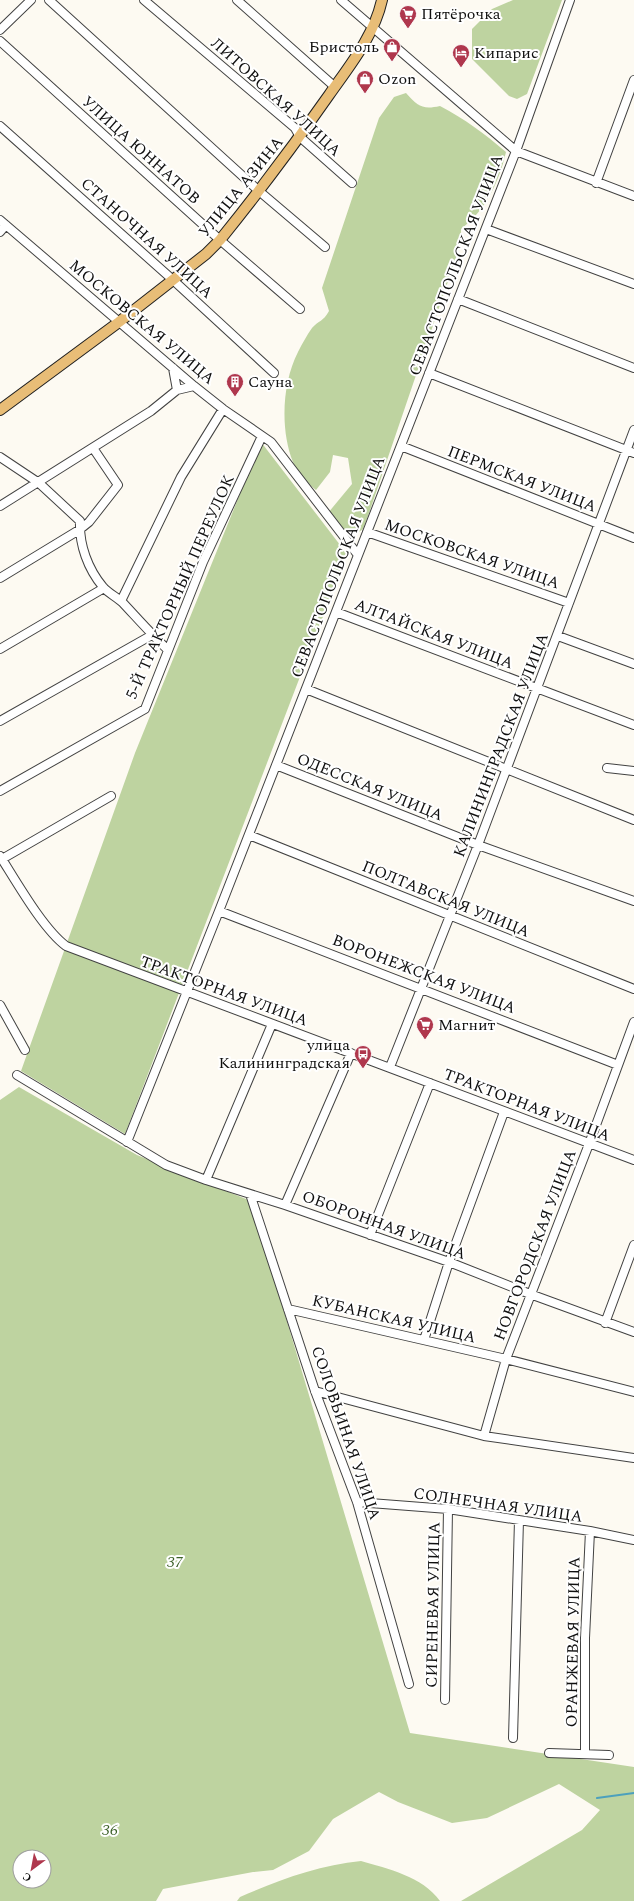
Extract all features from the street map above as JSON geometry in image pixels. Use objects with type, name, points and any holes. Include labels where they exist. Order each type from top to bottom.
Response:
[{"type":"main road","name":"УЛИЦА АЗИНА","points":[[0,410],[119,322],[173,280],[220,240],[300,137],[335,87],[373,28],[382,0]]},
{"type":"street","points":[[0,30],[31,0]]},
{"type":"street","points":[[49,0],[259,191],[325,247]]},
{"type":"street","name":"ЛИТОВСКАЯ УЛИЦА","points":[[144,0],[295,128],[300,137],[352,183]]},
{"type":"street","points":[[237,0],[335,87]]},
{"type":"street","points":[[341,0],[516,151],[634,196]]},
{"type":"street","name":"СЕВАСТОПОЛЬСКАЯ УЛИЦА","points":[[127,1142],[187,993],[486,229],[516,151],[570,0]]},
{"type":"street","name":"УЛИЦА ЮННАТОВ","points":[[0,41],[220,240],[300,309]]},
{"type":"street","points":[[596,182],[634,80]]},
{"type":"street","name":"СТАНОЧНАЯ УЛИЦА","points":[[0,126],[173,280],[274,373]]},
{"type":"street","points":[[0,232],[3,223]]},
{"type":"street","name":"МОСКОВСКАЯ УЛИЦА","points":[[3,223],[194,386],[223,409],[271,442],[358,555]]},
{"type":"street","points":[[486,229],[634,284]]},
{"type":"street","points":[[458,299],[634,368]]},
{"type":"street","points":[[173,368],[177,390]]},
{"type":"street","points":[[429,373],[630,451]]},
{"type":"street","points":[[0,506],[39,483],[151,411],[177,390],[194,386]]},
{"type":"street","points":[[121,601],[181,477],[223,409]]},
{"type":"street","name":"КАЛИНИНГРАДСКАЯ УЛИЦА","points":[[390,1067],[478,845],[599,524],[630,451],[634,430]]},
{"type":"street","name":"5-Й ТРАКТОРНЫЙ ПЕРЕУЛОК","points":[[0,791],[146,708],[202,562],[262,436]]},
{"type":"street","name":"ПЕРМСКАЯ УЛИЦА","points":[[400,446],[634,538]]},
{"type":"street","points":[[0,578],[79,530],[89,522],[118,485],[93,448]]},
{"type":"street","points":[[0,457],[39,483],[80,521],[79,530],[84,555],[104,588],[121,601],[168,650]]},
{"type":"street","name":"МОСКОВСКАЯ УЛИЦА","points":[[367,532],[569,603]]},
{"type":"street","points":[[0,649],[104,588]]},
{"type":"street","name":"АЛТАЙСКАЯ УЛИЦА","points":[[336,612],[634,725]]},
{"type":"street","points":[[0,721],[152,635]]},
{"type":"street","points":[[558,636],[634,664]]},
{"type":"street","points":[[306,689],[634,820]]},
{"type":"street","name":"ОДЕССКАЯ УЛИЦА","points":[[276,765],[478,845],[634,901]]},
{"type":"street","points":[[607,768],[634,771]]},
{"type":"street","points":[[1,858],[111,796]]},
{"type":"street","name":"ПОЛТАВСКАЯ УЛИЦА","points":[[248,835],[634,989]]},
{"type":"street","name":"ТРАКТОРНАЯ УЛИЦА","points":[[1,858],[44,924],[57,940],[66,946],[187,993],[390,1067],[504,1112],[634,1160]]},
{"type":"street","name":"ВОРОНЕЖСКАЯ УЛИЦА","points":[[219,911],[422,988],[618,1065]]},
{"type":"street","points":[[0,1005],[25,1050]]},
{"type":"street","name":"НОВГОРОДСКАЯ УЛИЦА","points":[[484,1436],[506,1359],[589,1144],[634,1022]]},
{"type":"street","points":[[206,1180],[272,1024]]},
{"type":"street","points":[[285,1205],[351,1053]]},
{"type":"street","name":"ОБОРОННАЯ УЛИЦА","points":[[17,1075],[166,1165],[206,1180],[285,1205],[449,1262],[605,1323],[634,1332]]},
{"type":"street","points":[[370,1235],[430,1083]]},
{"type":"street","points":[[424,1340],[449,1262],[504,1112]]},
{"type":"street","name":"СОЛОВЬИНАЯ УЛИЦА","points":[[250,1194],[315,1391],[357,1502],[409,1684]]},
{"type":"street","points":[[605,1323],[634,1245]]},
{"type":"street","name":"КУБАНСКАЯ УЛИЦА","points":[[288,1309],[506,1359],[634,1392]]},
{"type":"street","points":[[315,1391],[484,1436],[634,1458]]},
{"type":"street","name":"СОЛНЕЧНАЯ УЛИЦА","points":[[357,1502],[448,1510],[590,1531],[634,1540]]},
{"type":"street","name":"СИРЕНЕВАЯ УЛИЦА","points":[[445,1700],[448,1510]]},
{"type":"street","points":[[513,1738],[519,1520]]},
{"type":"street","name":"ОРАНЖЕВАЯ УЛИЦА","points":[[585,1754],[585,1638],[590,1531]]},
{"type":"street","points":[[549,1752],[609,1755]]},
{"type":"green space","points":[[513,0],[562,0],[527,94],[517,99],[509,96],[472,59],[472,29],[492,9]]},
{"type":"green space","points":[[406,93],[421,106],[440,106],[458,116],[506,152],[500,174],[490,195],[478,213],[461,229],[461,238],[457,255],[368,516],[363,529],[356,534],[349,534],[328,513],[352,484],[348,458],[333,455],[330,472],[316,490],[306,481],[293,462],[286,436],[286,392],[293,364],[301,346],[314,325],[325,317],[329,311],[322,288],[379,118],[394,97]]},
{"type":"green space","points":[[261,442],[347,554],[125,1134],[21,1071],[135,753]]},
{"type":"green space","name":"37","points":[[19,1087],[137,1155],[251,1201],[410,1733],[634,1767],[634,1901],[461,1901],[582,1830],[600,1810],[559,1784],[487,1818],[452,1823],[398,1802],[379,1792],[333,1819],[309,1851],[273,1870],[253,1872],[163,1889],[156,1901],[0,1901],[0,1100]]},
{"type":"green space","points":[[361,1861],[414,1879],[433,1892],[440,1901],[237,1901],[240,1897],[299,1874],[330,1866]]},
{"type":"waterway","points":[[597,1798],[634,1793]]},
{"type":"place","name":"Пятёрочка","points":[[408,29]]},
{"type":"place","name":"Бристоль","points":[[392,62]]},
{"type":"place","name":"Кипарис","points":[[461,68]]},
{"type":"place","name":"Ozon","points":[[365,94]]},
{"type":"place","name":"Сауна","points":[[235,397]]},
{"type":"place","name":"Магнит","points":[[425,1040]]},
{"type":"place","name":"улица Калининградская","points":[[363,1069]]},
{"type":"park label","name":"36","points":[[110,1830]]}]
